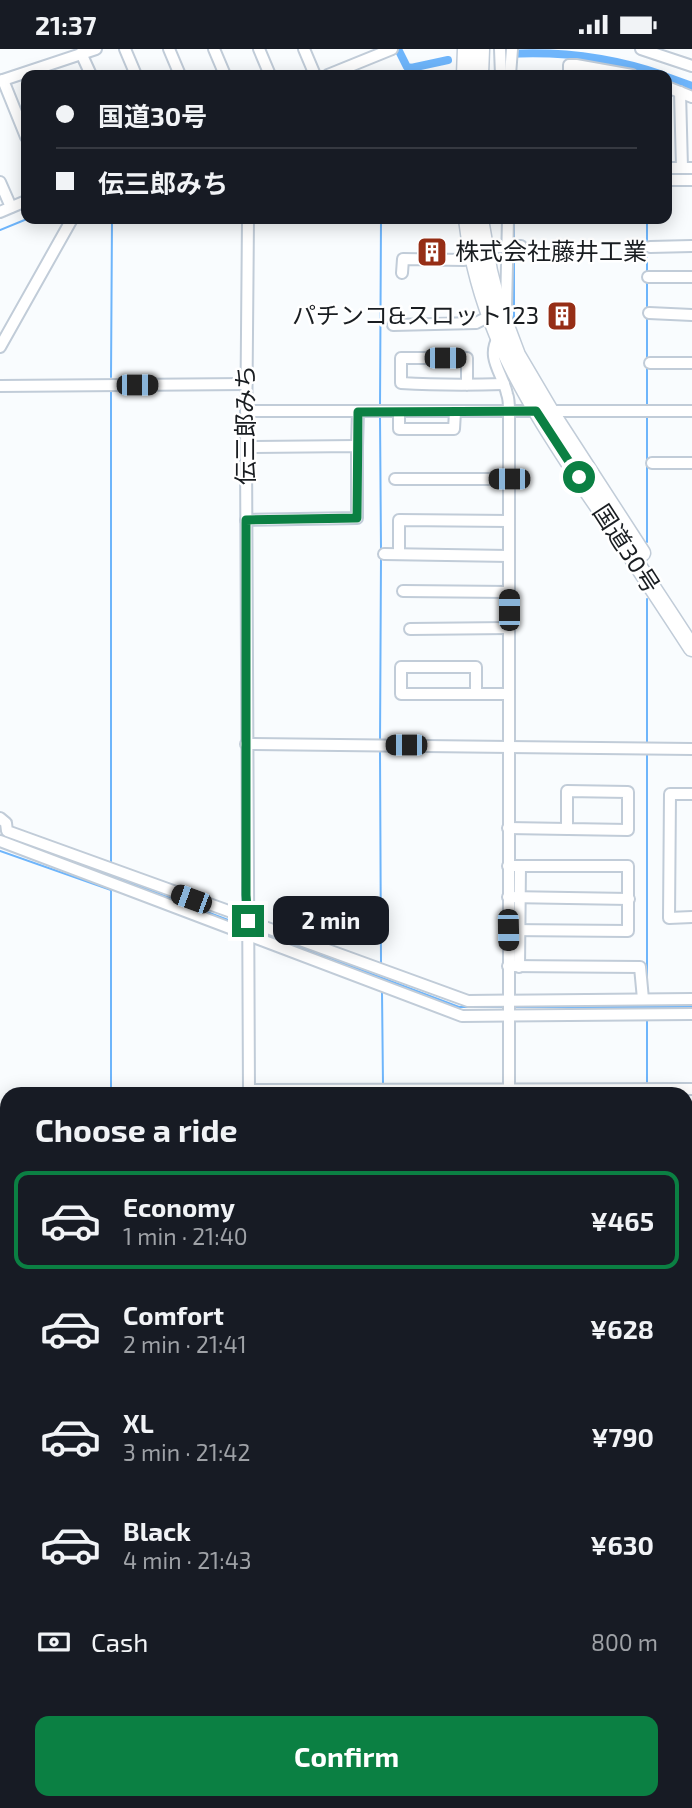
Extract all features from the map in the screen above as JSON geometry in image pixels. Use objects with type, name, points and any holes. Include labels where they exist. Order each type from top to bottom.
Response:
[{"type":"highway","points":[[465,70],[466,49]]},
{"type":"highway","points":[[480,70],[481,49]]},
{"type":"highway","name":"国道30号","points":[[480,224],[481,256],[495,322],[509,364],[692,628]]},
{"type":"highway","name":"国道30号","points":[[468,227],[481,256]]},
{"type":"highway","name":"国道30号","points":[[495,322],[517,355],[543,411],[692,648]]},
{"type":"street","points":[[44,70],[96,49]]},
{"type":"street","points":[[125,49],[134,70]]},
{"type":"street","points":[[169,49],[178,70]]},
{"type":"street","points":[[214,49],[223,70]]},
{"type":"street","points":[[259,49],[268,70]]},
{"type":"street","points":[[304,49],[314,70]]},
{"type":"street","points":[[347,70],[371,53],[392,49]]},
{"type":"street","points":[[500,49],[500,70]]},
{"type":"street","points":[[641,49],[692,66]]},
{"type":"street","points":[[510,70],[512,52]]},
{"type":"street","points":[[81,53],[88,70]]},
{"type":"street","points":[[569,70],[569,65],[596,70]]},
{"type":"street","points":[[21,75],[1,80],[21,126]]},
{"type":"street","points":[[672,89],[692,97]]},
{"type":"street","points":[[680,92],[687,168]]},
{"type":"street","points":[[672,180],[692,180]]},
{"type":"street","points":[[0,182],[5,210]]},
{"type":"street","points":[[0,347],[69,224]]},
{"type":"street","name":"伝三郎みち","points":[[248,224],[244,918],[250,936],[249,1087]]},
{"type":"street","points":[[509,224],[515,246],[506,308],[495,322],[493,354],[504,384],[509,411],[509,694],[514,866],[511,1087]]},
{"type":"street","points":[[402,273],[403,260],[481,256],[515,246]]},
{"type":"street","points":[[650,247],[692,247]]},
{"type":"street","points":[[649,277],[692,277]]},
{"type":"street","points":[[649,313],[692,314]]},
{"type":"street","points":[[393,325],[495,322]]},
{"type":"street","points":[[467,385],[467,358],[401,358],[401,383],[467,385],[504,384]]},
{"type":"street","points":[[650,363],[692,363]]},
{"type":"street","points":[[0,386],[246,384]]},
{"type":"street","points":[[246,411],[692,411]]},
{"type":"street","points":[[246,520],[357,518],[358,412]]},
{"type":"street","points":[[399,412],[399,429],[454,429],[454,412]]},
{"type":"street","points":[[246,447],[357,446]]},
{"type":"street","points":[[652,463],[692,463]]},
{"type":"street","points":[[396,479],[509,479]]},
{"type":"street","points":[[399,554],[400,520],[509,521]]},
{"type":"street","points":[[384,554],[509,556]]},
{"type":"street","points":[[403,591],[509,592]]},
{"type":"street","points":[[410,629],[509,628]]},
{"type":"street","points":[[476,694],[476,667],[401,667],[401,694],[476,694],[509,694]]},
{"type":"street","points":[[246,744],[692,749]]},
{"type":"street","points":[[512,828],[567,829],[628,830],[628,792],[567,792],[567,829]]},
{"type":"street","points":[[692,794],[670,794],[669,918],[692,917]]},
{"type":"street","points":[[0,818],[6,823],[7,831],[250,936],[458,1015],[510,1005],[692,999]]},
{"type":"street","points":[[0,841],[244,918],[458,999],[510,1005],[692,1014]]},
{"type":"street","points":[[514,866],[628,866],[629,899],[628,931],[514,930]]},
{"type":"street","points":[[514,898],[629,899]]},
{"type":"street","points":[[514,966],[640,967],[643,999]]},
{"type":"waterway","points":[[399,51],[407,67],[411,68],[448,60]]},
{"type":"waterway","points":[[508,54],[587,57],[646,70]]},
{"type":"waterway","points":[[672,79],[692,86]]},
{"type":"waterway","points":[[672,174],[692,174]]},
{"type":"waterway","points":[[0,230],[21,221]]},
{"type":"waterway","points":[[111,377],[112,224]]},
{"type":"waterway","points":[[380,407],[381,224]]},
{"type":"waterway","points":[[514,224],[514,242]]},
{"type":"waterway","points":[[647,224],[647,242]]},
{"type":"waterway","points":[[514,251],[514,323]]},
{"type":"waterway","points":[[647,251],[647,274]]},
{"type":"waterway","points":[[647,283],[647,309]]},
{"type":"waterway","points":[[647,318],[647,361]]},
{"type":"waterway","points":[[647,367],[647,407]]},
{"type":"waterway","points":[[111,390],[111,863]]},
{"type":"waterway","points":[[380,416],[381,550]]},
{"type":"waterway","points":[[647,416],[647,542]]},
{"type":"waterway","points":[[514,604],[515,422]]},
{"type":"waterway","points":[[380,743],[381,556]]},
{"type":"waterway","points":[[647,599],[647,743]]},
{"type":"waterway","points":[[242,704],[242,740]]},
{"type":"waterway","points":[[242,746],[242,912]]},
{"type":"waterway","points":[[380,752],[381,963]]},
{"type":"waterway","points":[[647,752],[647,984]]},
{"type":"waterway","points":[[30,845],[244,926]]},
{"type":"waterway","points":[[0,851],[111,890]]},
{"type":"waterway","points":[[111,889],[111,1087]]},
{"type":"waterway","points":[[263,933],[459,1007],[504,1007]]},
{"type":"waterway","points":[[514,970],[514,985]]},
{"type":"waterway","points":[[382,992],[383,1084]]},
{"type":"waterway","points":[[514,1007],[692,1007]]},
{"type":"waterway","points":[[647,1021],[647,1086]]},
{"type":"waterway","points":[[244,1062],[244,1087]]},
{"type":"place","name":"株式会社藤井工業","points":[[432,252]]},
{"type":"place","name":"パチンコ&スロット123","points":[[562,316]]},
{"type":"route","points":[[248,921],[246,520],[357,518],[358,412],[536,411],[579,477]]}]
